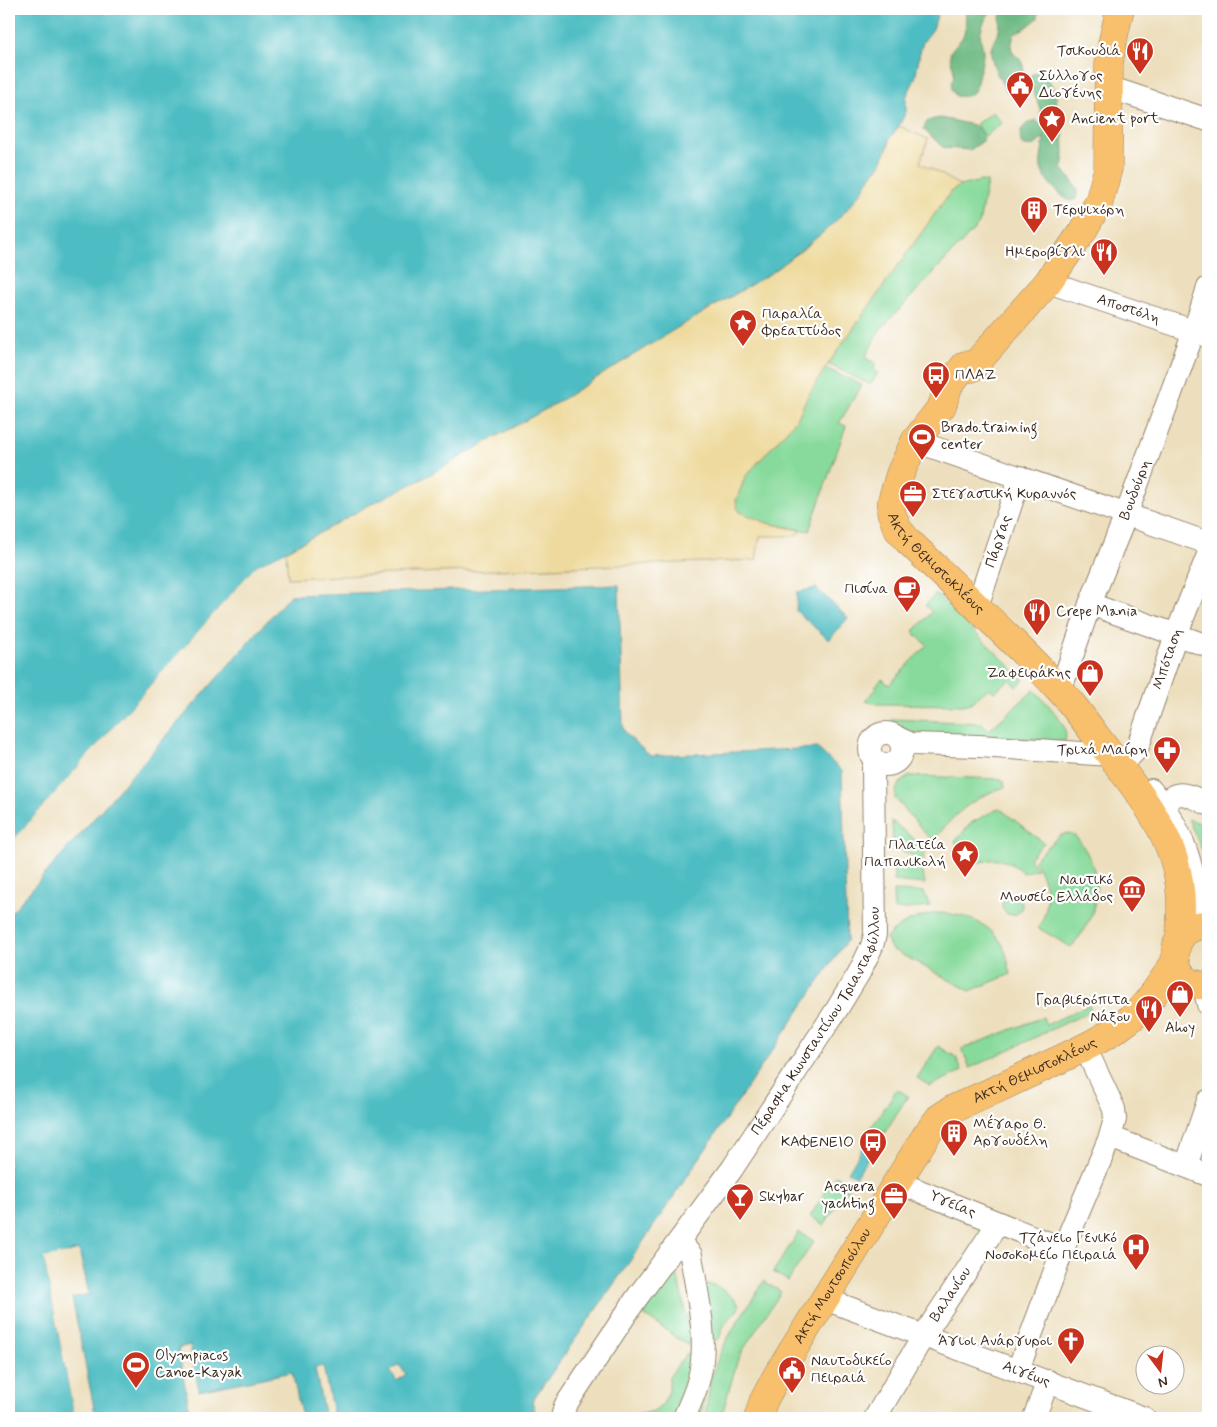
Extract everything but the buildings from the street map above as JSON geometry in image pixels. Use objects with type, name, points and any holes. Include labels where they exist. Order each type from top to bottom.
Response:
[{"type":"main road","name":"Ακτή Θεμιστοκλέους","points":[[897,1182],[930,1130],[944,1114],[1085,1047],[1112,1032],[1135,1014],[1156,990],[1191,937],[1172,852],[1162,830],[1122,767],[1060,690],[977,607],[906,540],[898,528],[892,512],[892,500],[900,474],[915,441],[942,406],[948,385],[965,365],[972,368],[1048,282],[1090,219],[1104,186],[1109,153],[1108,87],[1112,44],[1120,9]]},
{"type":"main road","points":[[1191,937],[1179,972],[1186,979],[1207,992]]},
{"type":"main road","name":"Ακτή Μουτσοπούλου","points":[[758,1418],[763,1402],[775,1380],[897,1182]]},
{"type":"street","points":[[1108,87],[1208,120]]},
{"type":"street","name":"Αποστόλη","points":[[1048,282],[1201,333]]},
{"type":"street","name":"Βουδούρη","points":[[1060,690],[1090,604],[1201,333],[1208,288]]},
{"type":"street","points":[[915,441],[1208,544]]},
{"type":"street","name":"Πάργας","points":[[977,607],[1020,477]]},
{"type":"street","name":"Μπόταση","points":[[1122,767],[1137,750],[1176,635],[1208,555]]},
{"type":"street","points":[[1090,604],[1208,646]]},
{"type":"street","points":[[1122,767],[979,746],[911,744],[900,747],[908,752],[920,750],[1068,757],[1122,767],[1137,774],[1163,806],[1186,847],[1195,884],[1191,937]]},
{"type":"street","name":"Πέρασμα Κωνσταντίνου Τριανταφύλλου","points":[[562,1418],[565,1406],[636,1299],[732,1168],[837,1009],[859,973],[872,946],[875,935],[874,768]]},
{"type":"street","points":[[1163,806],[1175,794],[1185,794],[1208,804]]},
{"type":"street","points":[[1018,1370],[1063,1249],[1110,1137],[1115,1120],[1114,1109],[1085,1047]]},
{"type":"street","points":[[1186,1166],[1208,1101]]},
{"type":"street","points":[[1110,1137],[1208,1175]]},
{"type":"street","name":"Υγείας","points":[[897,1182],[1063,1249]]},
{"type":"street","name":"Βαλανίου","points":[[875,1418],[924,1334],[998,1223]]},
{"type":"street","points":[[675,1246],[684,1247],[691,1255],[702,1337],[702,1360],[695,1392],[684,1418]]},
{"type":"street","name":"Αιγέως","points":[[825,1299],[924,1334],[1144,1418]]},
{"type":"street","points":[[1034,1418],[1048,1382]]},
{"type":"green space","points":[[966,9],[992,9],[984,21],[981,30],[983,56],[976,88],[968,96],[956,96],[951,86],[954,71],[950,55],[963,36]]},
{"type":"green space","points":[[1004,9],[1038,9],[1038,18],[1014,34],[1011,47],[1013,53],[1023,62],[1025,88],[1016,94],[1008,93],[1005,89],[991,56],[993,41],[1000,28],[1000,17]]},
{"type":"green space","points":[[1037,72],[1048,78],[1057,96],[1056,110],[1063,122],[1064,155],[1062,168],[1078,189],[1076,199],[1070,201],[1054,188],[1044,175],[1041,159],[1044,137],[1032,146],[1022,145],[1021,132],[1028,123],[1036,120],[1044,128],[1039,106],[1030,83],[1031,75]]},
{"type":"green space","points":[[993,112],[1002,123],[985,136],[976,124]]},
{"type":"green space","points":[[941,118],[973,125],[981,130],[983,141],[970,150],[944,148],[924,130],[927,122]]},
{"type":"green space","points":[[981,181],[987,182],[979,224],[879,331],[866,356],[867,359],[876,363],[874,370],[878,372],[872,383],[869,384],[828,364],[951,191],[960,186]]},
{"type":"green space","points":[[825,368],[862,385],[839,423],[846,426],[809,531],[767,523],[744,515],[737,507],[736,501],[745,477],[797,419],[806,399]]},
{"type":"green space","points":[[936,594],[1024,680],[1016,687],[1009,680],[994,692],[989,688],[971,703],[964,705],[878,704],[865,701],[877,688],[875,686],[882,679],[889,685],[927,645],[913,632],[932,612],[925,605]]},
{"type":"green space","points":[[1034,690],[1061,721],[1066,735],[1065,741],[897,732],[892,726],[891,721],[893,719],[982,723],[988,731]]},
{"type":"green space","points":[[910,776],[1001,779],[1004,781],[1005,787],[983,796],[964,808],[948,823],[933,842],[895,798],[899,785]]},
{"type":"green space","points":[[999,808],[1044,843],[1029,858],[1037,869],[1023,873],[1011,864],[999,860],[973,865],[955,842],[971,823]]},
{"type":"green space","points":[[1188,819],[1208,826],[1208,861],[1207,861]]},
{"type":"green space","points":[[892,821],[926,849],[923,860],[893,847]]},
{"type":"green space","points":[[1067,833],[1075,836],[1084,848],[1095,873],[1096,886],[1096,899],[1092,912],[1080,936],[1071,947],[1038,928],[1047,903],[1045,885],[1034,860],[1059,836]]},
{"type":"green space","points":[[893,860],[922,868],[925,884],[894,881]]},
{"type":"green space","points":[[893,891],[924,892],[930,907],[894,910]]},
{"type":"green space","points":[[1012,895],[1019,898],[1022,905],[1019,912],[1012,915],[1005,912],[1002,905],[1005,898]]},
{"type":"green space","points":[[936,913],[964,917],[989,929],[1004,947],[1011,974],[970,991],[891,949],[886,938],[897,928],[915,919]]},
{"type":"green space","points":[[1089,1005],[1091,1011],[970,1068],[962,1049],[1043,1017],[1046,1025]]},
{"type":"green space","points":[[938,1046],[956,1057],[962,1071],[930,1086],[917,1078]]},
{"type":"green space","points":[[897,1089],[908,1096],[878,1143],[866,1135]]},
{"type":"green space","points":[[836,1175],[850,1185],[824,1225],[810,1216]]},
{"type":"green space","points":[[799,1232],[814,1241],[788,1281],[773,1272]]},
{"type":"green space","points":[[670,1266],[678,1279],[692,1339],[687,1345],[641,1313],[638,1308]]},
{"type":"green space","points":[[764,1281],[781,1292],[737,1362],[721,1418],[705,1418],[710,1384],[719,1356],[732,1330]]},
{"type":"green space","points":[[704,1285],[717,1286],[734,1298],[739,1306],[724,1326],[719,1339],[715,1340],[711,1338]]},
{"type":"green space","points":[[686,1354],[695,1356],[705,1396],[701,1418],[629,1418],[655,1411],[663,1404],[669,1391],[669,1377]]},
{"type":"sand","name":"Παραλία Φρεαττύδος","points":[[899,126],[928,139],[920,163],[960,186],[951,191],[828,364],[806,399],[797,419],[745,477],[736,501],[740,512],[767,523],[802,531],[793,536],[760,536],[756,560],[288,578],[286,551],[369,505],[422,479],[548,408],[739,292],[802,250],[843,214],[862,191],[871,175],[880,165],[889,144],[889,139]]},
{"type":"water","points":[[9,9],[939,9],[933,29],[923,42],[915,79],[906,97],[906,112],[899,126],[889,139],[889,144],[880,165],[843,214],[824,232],[771,273],[672,331],[548,408],[422,479],[369,505],[256,566],[9,845]]},
{"type":"water","points":[[619,585],[623,728],[627,735],[648,754],[651,756],[817,748],[842,771],[847,940],[630,1261],[532,1401],[537,1418],[334,1418],[323,1366],[315,1368],[325,1418],[302,1418],[292,1372],[199,1391],[190,1345],[178,1348],[191,1418],[96,1418],[72,1298],[89,1294],[79,1250],[44,1259],[75,1418],[9,1418],[9,915],[290,595]],"holes":[[[399,1365],[406,1374],[397,1381],[390,1371]]]},
{"type":"water","points":[[816,588],[848,618],[829,640],[796,611],[797,592]]},
{"type":"water","points":[[867,1140],[876,1146],[856,1176],[848,1172]]},
{"type":"pier","points":[[286,551],[286,554],[258,568],[9,847],[256,566]]},
{"type":"pier","points":[[67,1253],[67,1256],[47,1260],[78,1418],[75,1418],[44,1258]]},
{"type":"place","name":"Τσικουδιά","points":[[1140,75]]},
{"type":"place","name":"Σύλλογος Διογένης","points":[[1020,109]]},
{"type":"place","name":"Ancient port","points":[[1052,143]]},
{"type":"place","name":"Τερψιχόρη","points":[[1034,234]]},
{"type":"place","name":"Ημεροβίγλι","points":[[1104,276]]},
{"type":"place","name":"Παραλία Φρεαττύδος","points":[[743,347]]},
{"type":"place","name":"ΠΛΑΖ","points":[[936,399]]},
{"type":"place","name":"Brado.training center","points":[[922,461]]},
{"type":"place","name":"Στεγαστική Κυραννός","points":[[913,518]]},
{"type":"place","name":"Πισίνα","points":[[907,613]]},
{"type":"place","name":"Crepe Mania","points":[[1037,636]]},
{"type":"place","name":"Ζαφειράκης","points":[[1090,697]]},
{"type":"place","name":"Τριχά Μαίρη","points":[[1167,774]]},
{"type":"place","name":"Πλατεία Παπανικολή","points":[[965,878]]},
{"type":"place","name":"Ναυτικό Μουσείο Ελλάδος","points":[[1132,913]]},
{"type":"place","name":"Ahoy","points":[[1180,1018]]},
{"type":"place","name":"Γραβιερόπιτα Νάξου","points":[[1149,1033]]},
{"type":"place","name":"Μέγαρο Θ. Αργουδέλη","points":[[954,1157]]},
{"type":"place","name":"ΚΑΦΕΝΕΙΟ","points":[[873,1166]]},
{"type":"place","name":"Acquera yachting","points":[[894,1220]]},
{"type":"place","name":"Skybar","points":[[740,1221]]},
{"type":"place","name":"Τζάνειο Γενικό Νοσοκομείο Πειραιά","points":[[1136,1271]]},
{"type":"place","name":"Άγιοι Ανάργυροι","points":[[1071,1365]]},
{"type":"place","name":"Olympiacos Canoe-Kayak","points":[[136,1389]]},
{"type":"place","name":"Ναυτοδικείο Πειραιά","points":[[792,1394]]}]
